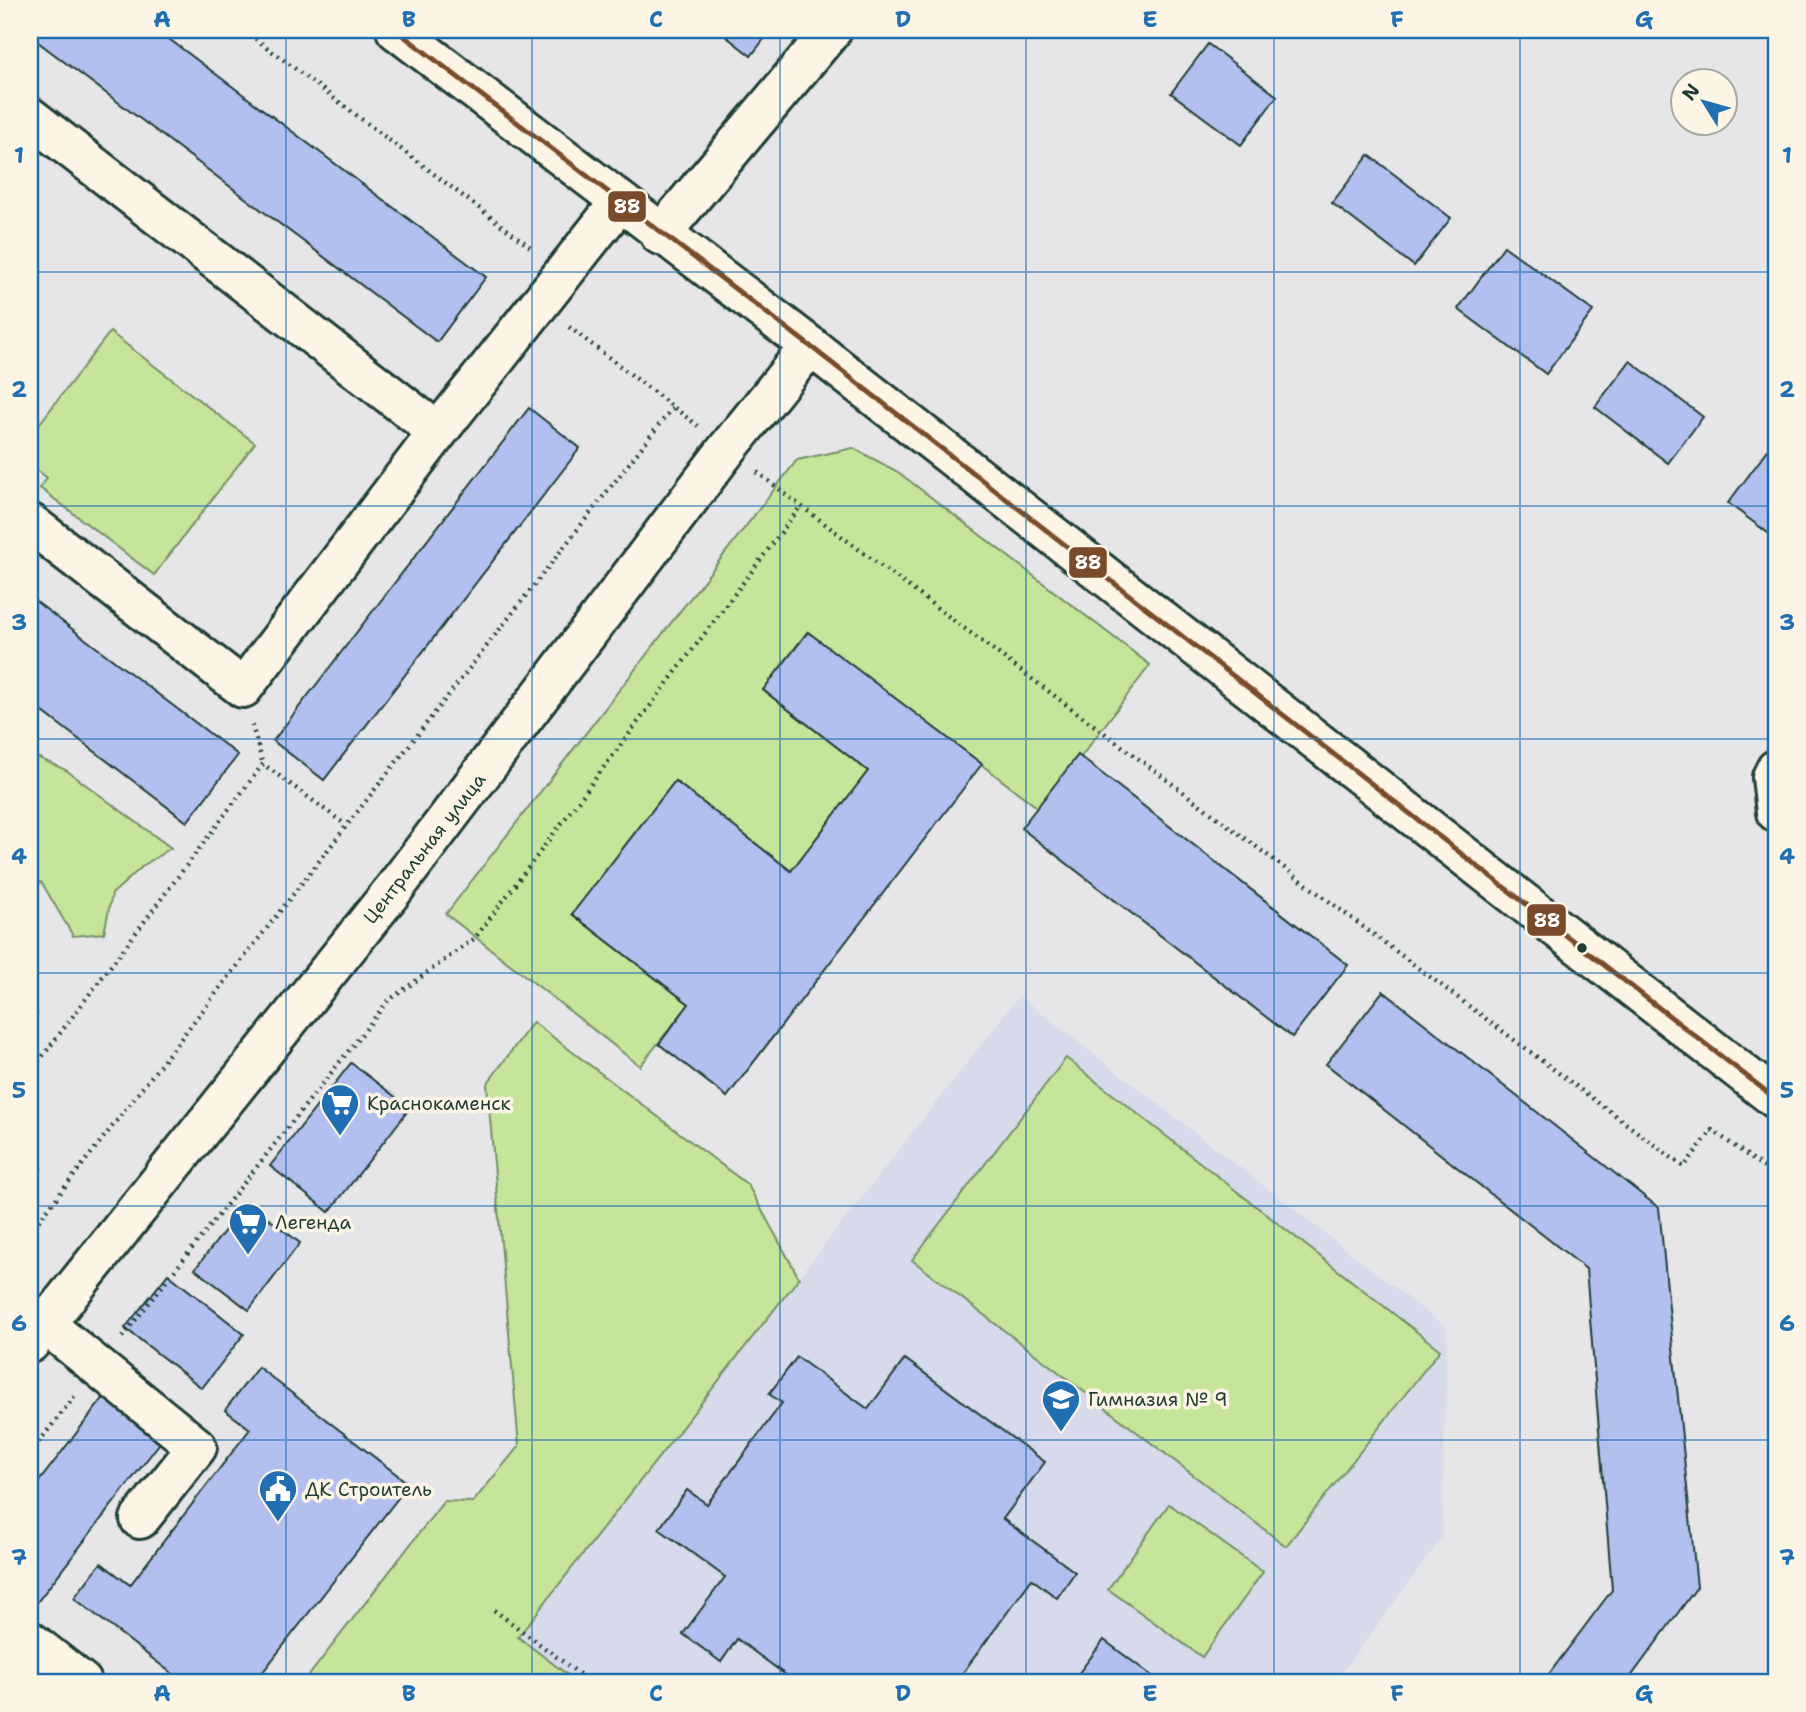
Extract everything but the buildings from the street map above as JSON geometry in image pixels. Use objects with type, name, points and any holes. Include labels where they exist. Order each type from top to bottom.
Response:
[{"type":"street","points":[[396,30],[810,346],[1164,625],[1776,1099]]},
{"type":"street","points":[[660,234],[832,30]]},
{"type":"street","points":[[30,117],[438,432]]},
{"type":"street","points":[[30,523],[243,688],[438,432],[620,203]]},
{"type":"street","name":"Центральная улица","points":[[37,1334],[394,889],[727,449],[810,346]]},
{"type":"street","points":[[1776,769],[1772,776],[1776,812]]},
{"type":"street","points":[[37,1334],[197,1447],[140,1519]]},
{"type":"street","points":[[30,1641],[82,1682]]},
{"type":"path","points":[[244,30],[564,272]]},
{"type":"path","points":[[540,303],[801,506],[1684,1167],[1712,1130],[1776,1176]]},
{"type":"path","points":[[30,1231],[673,407]]},
{"type":"path","points":[[115,1346],[388,1001],[475,939],[801,506]]},
{"type":"path","points":[[30,1073],[263,764],[346,825]]},
{"type":"path","points":[[30,1453],[81,1389]]},
{"type":"path","points":[[494,1610],[590,1682]]},
{"type":"shaded area","name":"Гимназия № 9","points":[[1019,996],[1447,1328],[1442,1538],[1335,1682],[483,1682]]},
{"type":"green space","points":[[110,332],[255,443],[154,575],[40,488],[47,478],[30,464],[30,436]]},
{"type":"green space","points":[[853,448],[898,472],[1150,665],[1041,810],[807,632],[763,690],[868,771],[791,871],[675,781],[572,914],[689,1004],[640,1066],[446,914],[797,460]]},
{"type":"green space","points":[[30,754],[66,770],[171,848],[144,865],[112,894],[104,933],[73,936],[42,883],[30,878]]},
{"type":"green space","points":[[533,1022],[748,1185],[799,1278],[518,1637],[577,1682],[304,1682],[444,1501],[473,1502],[519,1446],[487,1084]]},
{"type":"green space","points":[[1066,1058],[1440,1350],[1286,1546],[912,1260]]},
{"type":"green space","points":[[1169,1504],[1263,1572],[1202,1657],[1108,1589]]},
{"type":"transit line","name":"88","points":[[396,30],[810,346],[1776,1099]]},
{"type":"place","name":"Краснокаменск","points":[[340,1137]]},
{"type":"place","name":"Легенда","points":[[248,1256]]},
{"type":"place","name":"Гимназия № 9","points":[[1061,1433]]},
{"type":"place","name":"ДК Строитель","points":[[278,1523]]}]
